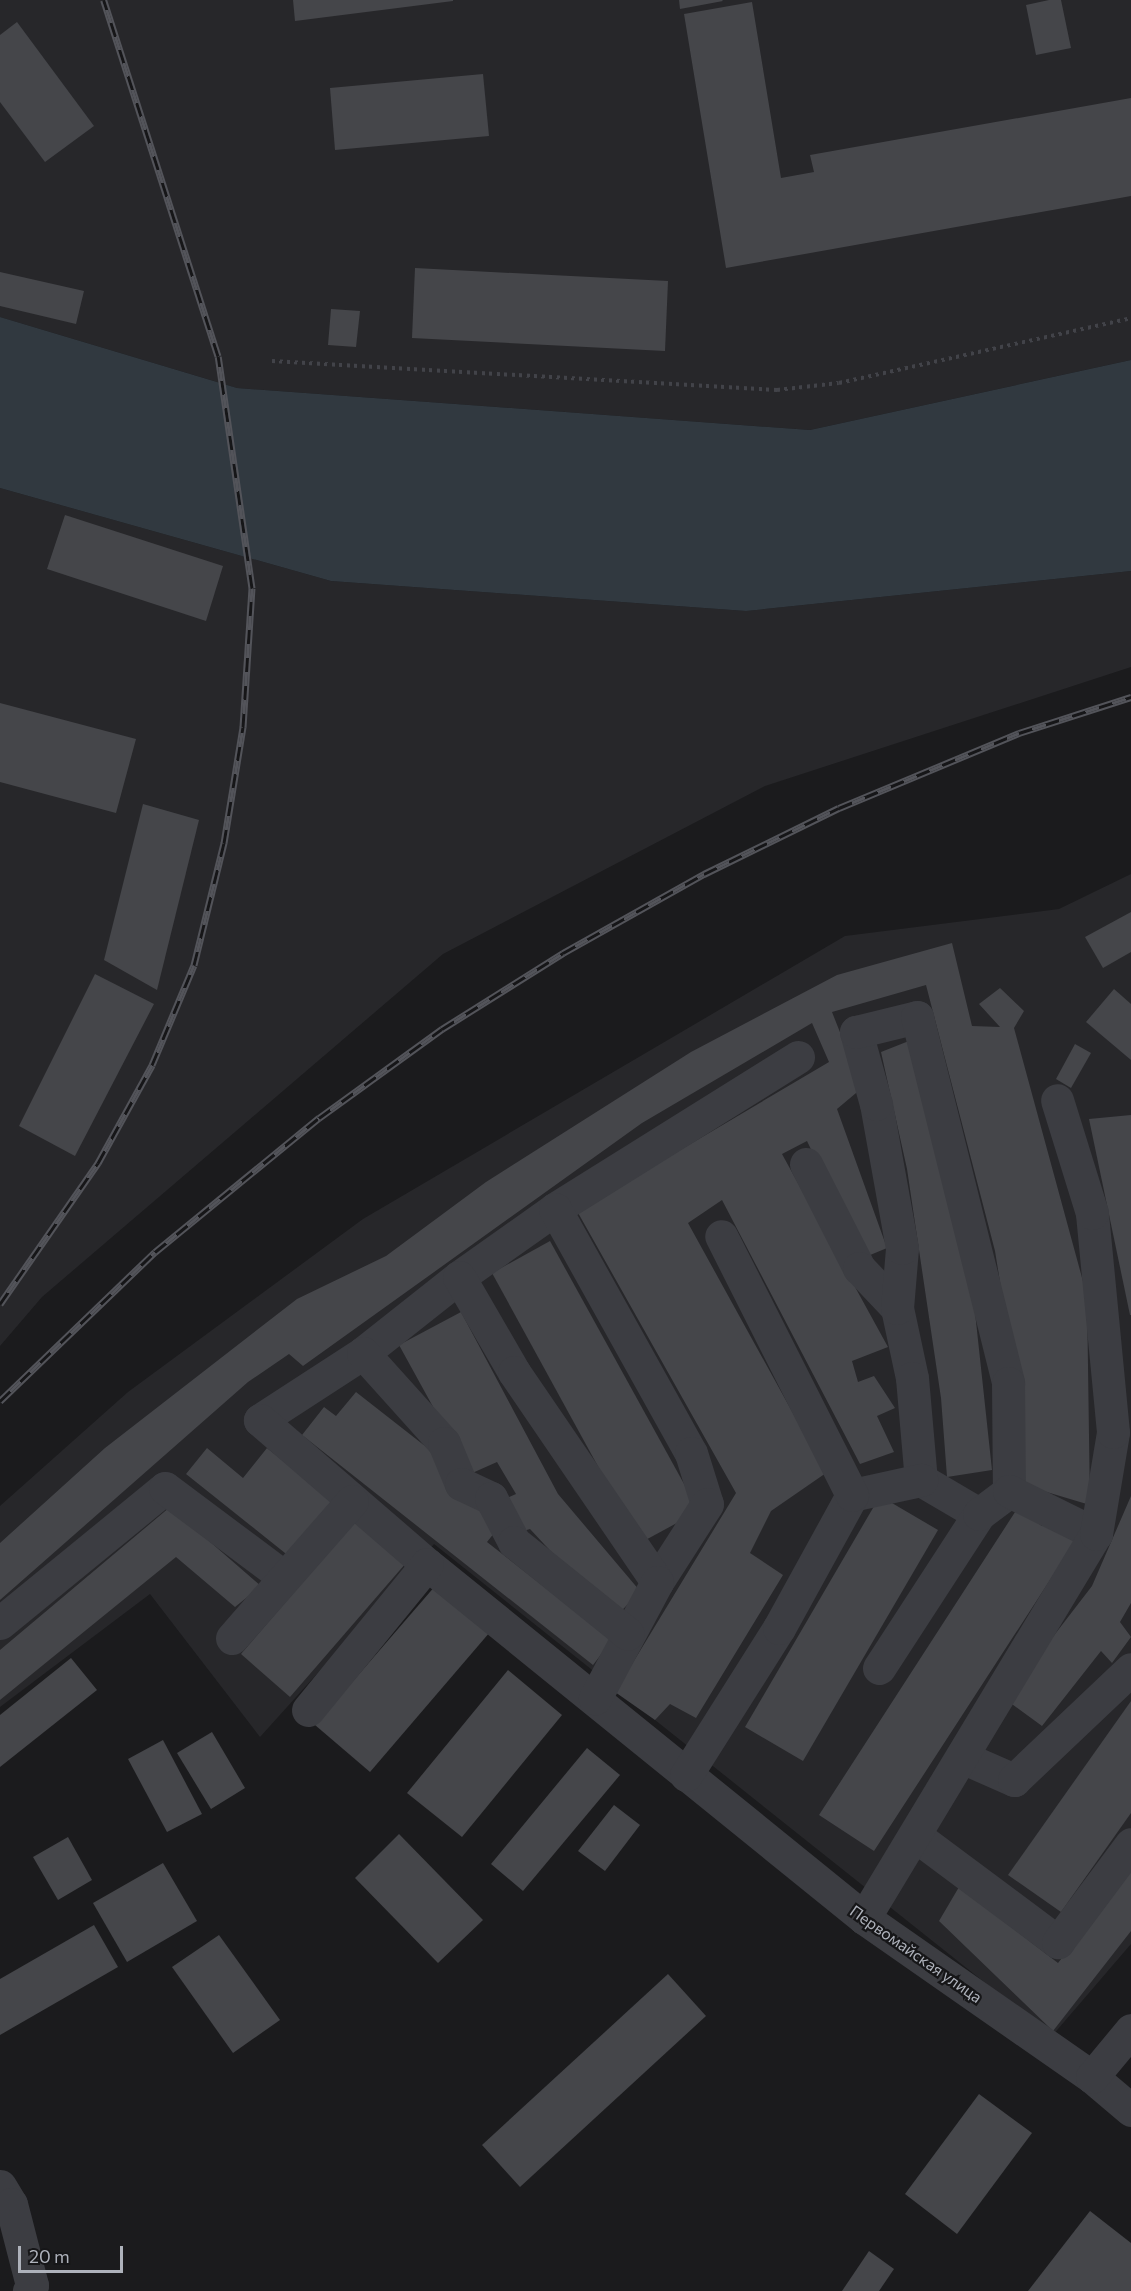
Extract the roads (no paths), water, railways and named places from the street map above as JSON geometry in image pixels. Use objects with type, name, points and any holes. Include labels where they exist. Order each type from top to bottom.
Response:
[{"type":"street","points":[[921,1480],[912,1378],[897,1308],[902,1248],[876,1104],[856,1032],[917,1017],[1008,1383],[1009,1491]]},
{"type":"street","points":[[628,1634],[514,1542],[491,1498],[460,1484],[444,1443],[363,1353],[459,1277],[555,1209],[798,1057]]},
{"type":"street","points":[[864,1918],[917,1837],[1096,1534],[1113,1432],[1092,1213],[1057,1101]]},
{"type":"street","points":[[806,1164],[859,1268],[897,1308]]},
{"type":"street","points":[[555,1209],[691,1453],[707,1504],[657,1582],[595,1698]]},
{"type":"street","points":[[721,1236],[852,1495]]},
{"type":"street","points":[[459,1277],[514,1372],[657,1582]]},
{"type":"street","name":"Первомайская улица","points":[[363,1353],[260,1420],[428,1564],[595,1698],[695,1784],[864,1918],[1092,2077],[1131,2110]]},
{"type":"street","points":[[695,1784],[852,1495],[921,1480],[979,1514]]},
{"type":"street","points":[[0,1623],[165,1488],[284,1577]]},
{"type":"street","points":[[1009,1491],[1096,1534]]},
{"type":"street","points":[[879,1668],[979,1514],[1009,1491]]},
{"type":"street","points":[[232,1638],[352,1501]]},
{"type":"street","points":[[308,1710],[428,1564]]},
{"type":"street","points":[[964,1758],[1014,1780],[1131,1669]]},
{"type":"street","points":[[917,1837],[1058,1942],[1131,1844]]},
{"type":"street","points":[[1092,2077],[1131,2030]]},
{"type":"street","points":[[0,2186],[11,2204],[32,2285],[29,2291]]},
{"type":"railway","points":[[0,1304],[98,1163],[152,1065],[194,965],[224,843],[243,727],[252,588],[218,356],[104,0]]},
{"type":"railway","points":[[0,1401],[155,1252],[319,1118],[442,1029],[563,953],[704,874],[839,808],[1019,733],[1131,697]]}]
